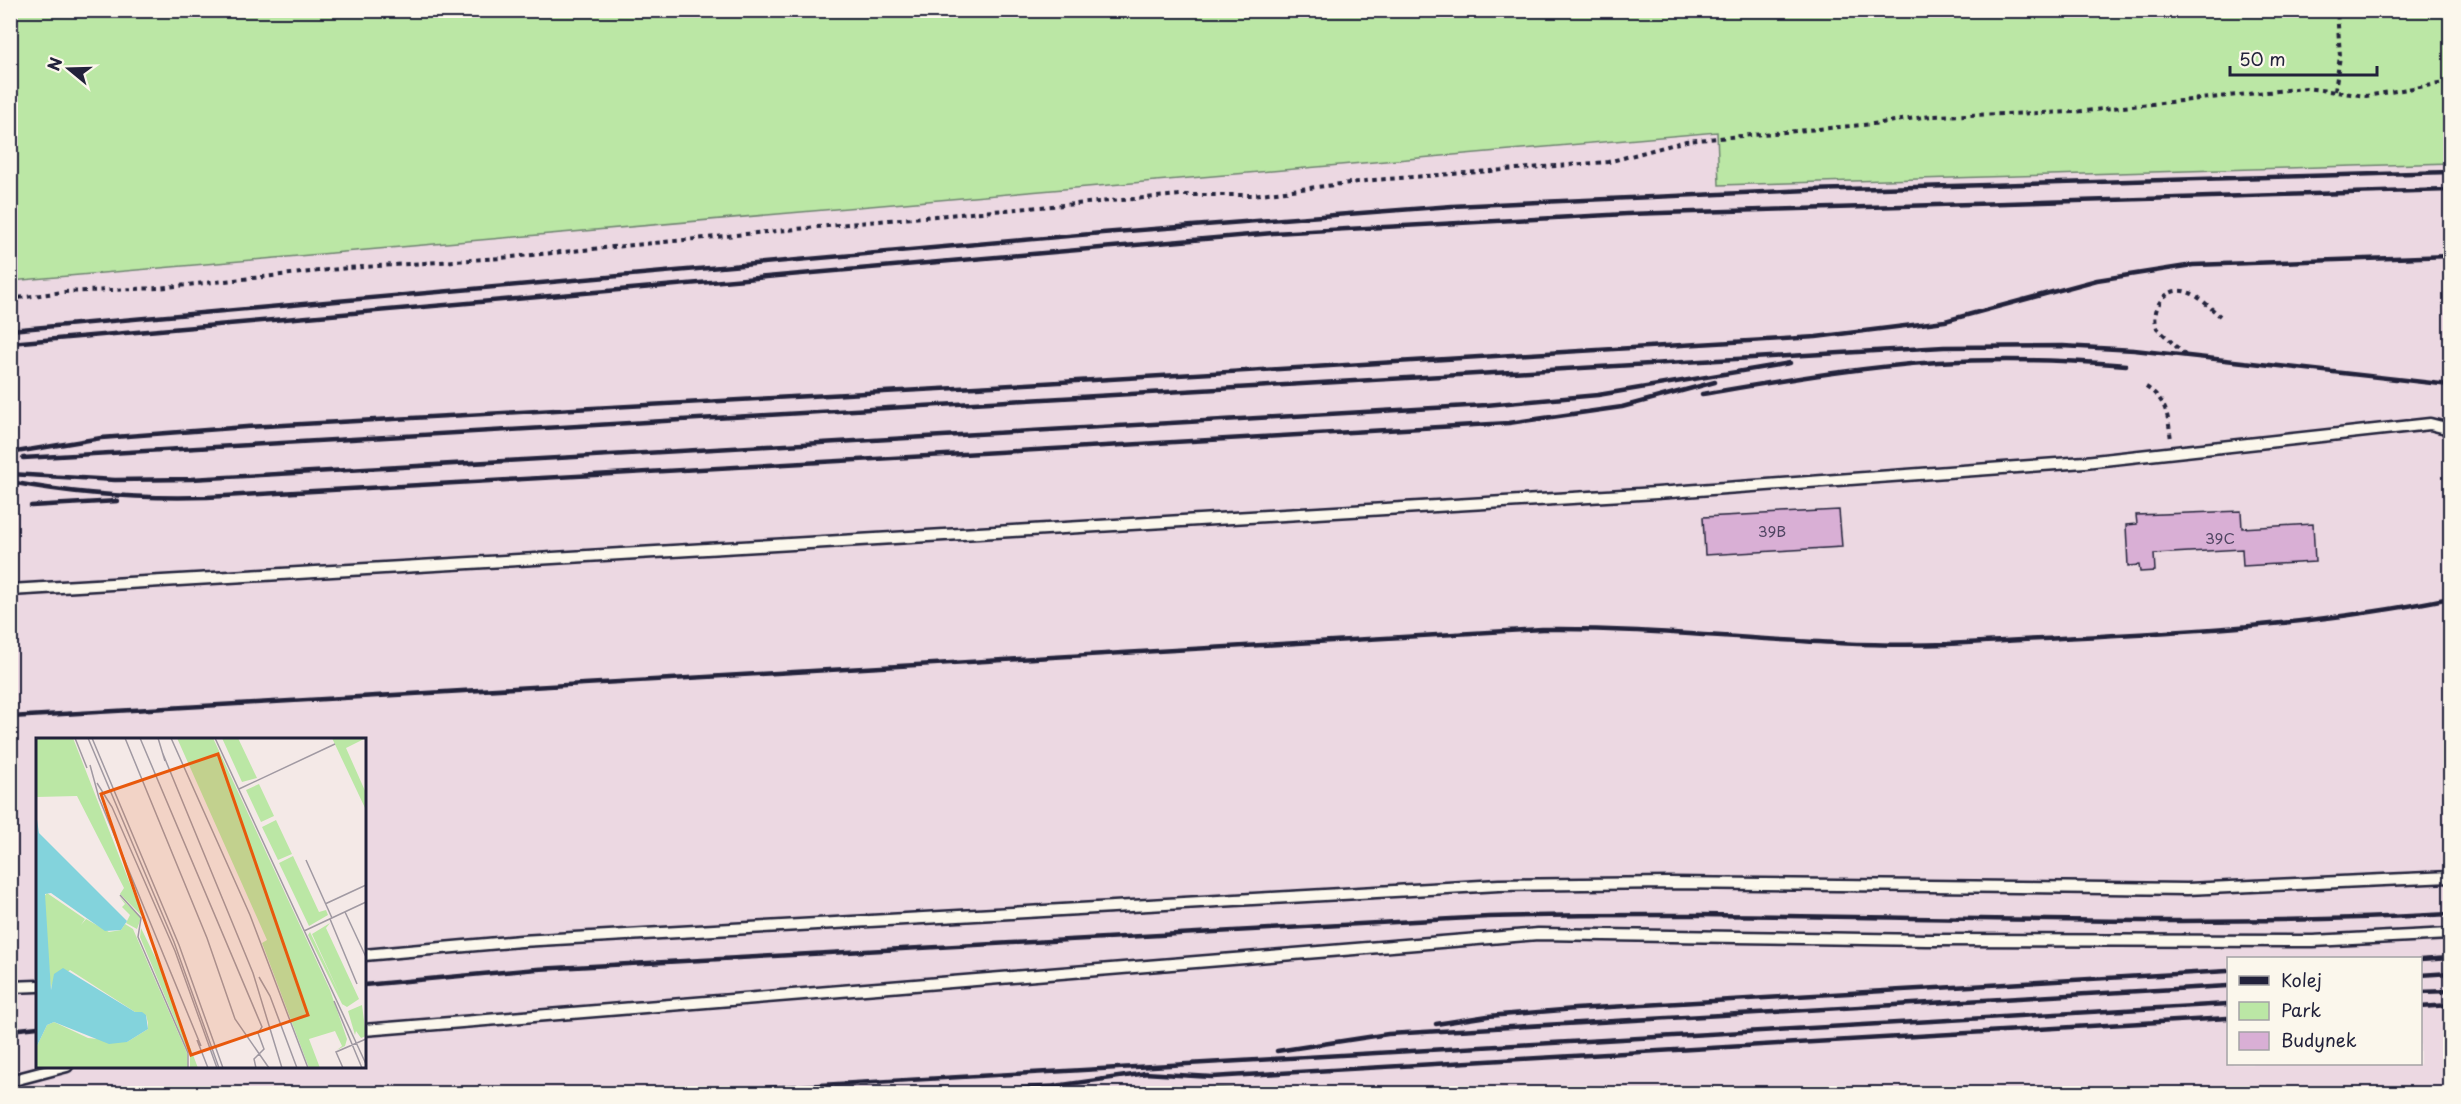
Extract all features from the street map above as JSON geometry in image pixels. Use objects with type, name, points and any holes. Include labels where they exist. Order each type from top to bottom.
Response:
[{"type":"lane","points":[[10,590],[1645,494],[2085,462],[2430,424],[2446,428],[2451,434]]},
{"type":"lane","points":[[366,955],[521,941],[1499,885],[1682,883],[2187,889],[2451,877]]},
{"type":"lane","points":[[366,1030],[1539,934],[1927,940],[2313,941],[2451,934]]},
{"type":"lane","points":[[10,987],[36,986]]},
{"type":"lane","points":[[10,1081],[59,1068]]},
{"type":"path","points":[[2335,92],[2340,56],[2337,10]]},
{"type":"path","points":[[10,299],[63,292],[158,288],[348,268],[501,258],[889,220],[1180,195],[1252,195],[1374,180],[1608,162],[1686,141],[1931,116],[2074,112],[2295,89],[2366,96],[2451,82]]},
{"type":"path","points":[[2185,356],[2157,328],[2155,310],[2161,300],[2171,293],[2188,292],[2220,316]]},
{"type":"path","points":[[2145,387],[2157,395],[2166,409],[2172,453]]},
{"type":"shaded area","points":[[2450,72],[2450,1090],[2383,1094],[1355,1094],[1194,1087],[1092,1094],[11,1094],[11,281],[2326,77]]},
{"type":"green space","points":[[11,10],[2450,11],[2450,163],[1719,185],[1717,132],[11,281]]},
{"type":"green space","points":[[1194,1087],[1355,1093],[1092,1093]]},
{"type":"building","points":[[1839,510],[1842,547],[1705,555],[1703,517]]},
{"type":"building","points":[[2241,511],[2242,528],[2313,524],[2315,562],[2243,566],[2242,549],[2154,554],[2155,571],[2140,572],[2139,565],[2128,566],[2126,525],[2137,524],[2136,515]]},
{"type":"railway","points":[[10,330],[1102,233],[1452,206],[1809,190],[2450,172]]},
{"type":"railway","points":[[10,343],[1273,233],[1627,214],[2450,190]]},
{"type":"railway","points":[[10,453],[101,438],[246,427],[994,386],[1816,337],[1945,321],[2097,280],[2193,265],[2450,256]]},
{"type":"railway","points":[[23,458],[1944,347],[2063,346],[2134,350],[2450,385]]},
{"type":"railway","points":[[1702,394],[1790,379],[1908,364],[2032,360],[2126,365]]},
{"type":"railway","points":[[10,474],[115,480],[191,479],[1486,405],[1598,395],[1790,363]]},
{"type":"railway","points":[[10,482],[108,495],[207,497],[1509,423],[1622,407],[1715,382]]},
{"type":"railway","points":[[31,506],[118,501]]},
{"type":"railway","points":[[10,717],[1542,629],[1643,631],[1897,645],[1948,644],[2263,625],[2326,618],[2450,598]]},
{"type":"railway","points":[[366,985],[537,969],[1488,917],[1728,915],[2210,921],[2450,914]]},
{"type":"railway","points":[[2422,960],[2450,958]]},
{"type":"railway","points":[[1436,1024],[1488,1016],[1575,1009],[2227,971]]},
{"type":"railway","points":[[2422,975],[2450,973]]},
{"type":"railway","points":[[1277,1051],[1388,1034],[2227,986]]},
{"type":"railway","points":[[2422,992],[2450,991]]},
{"type":"railway","points":[[666,1094],[2227,1004]]},
{"type":"railway","points":[[2422,1007],[2450,1005]]},
{"type":"railway","points":[[1144,1073],[1212,1077],[2227,1018]]},
{"type":"railway","points":[[10,1030],[36,1027]]},
{"type":"railway","points":[[1055,1086],[1147,1073]]},
{"type":"railway","points":[[922,1094],[1062,1086]]}]
